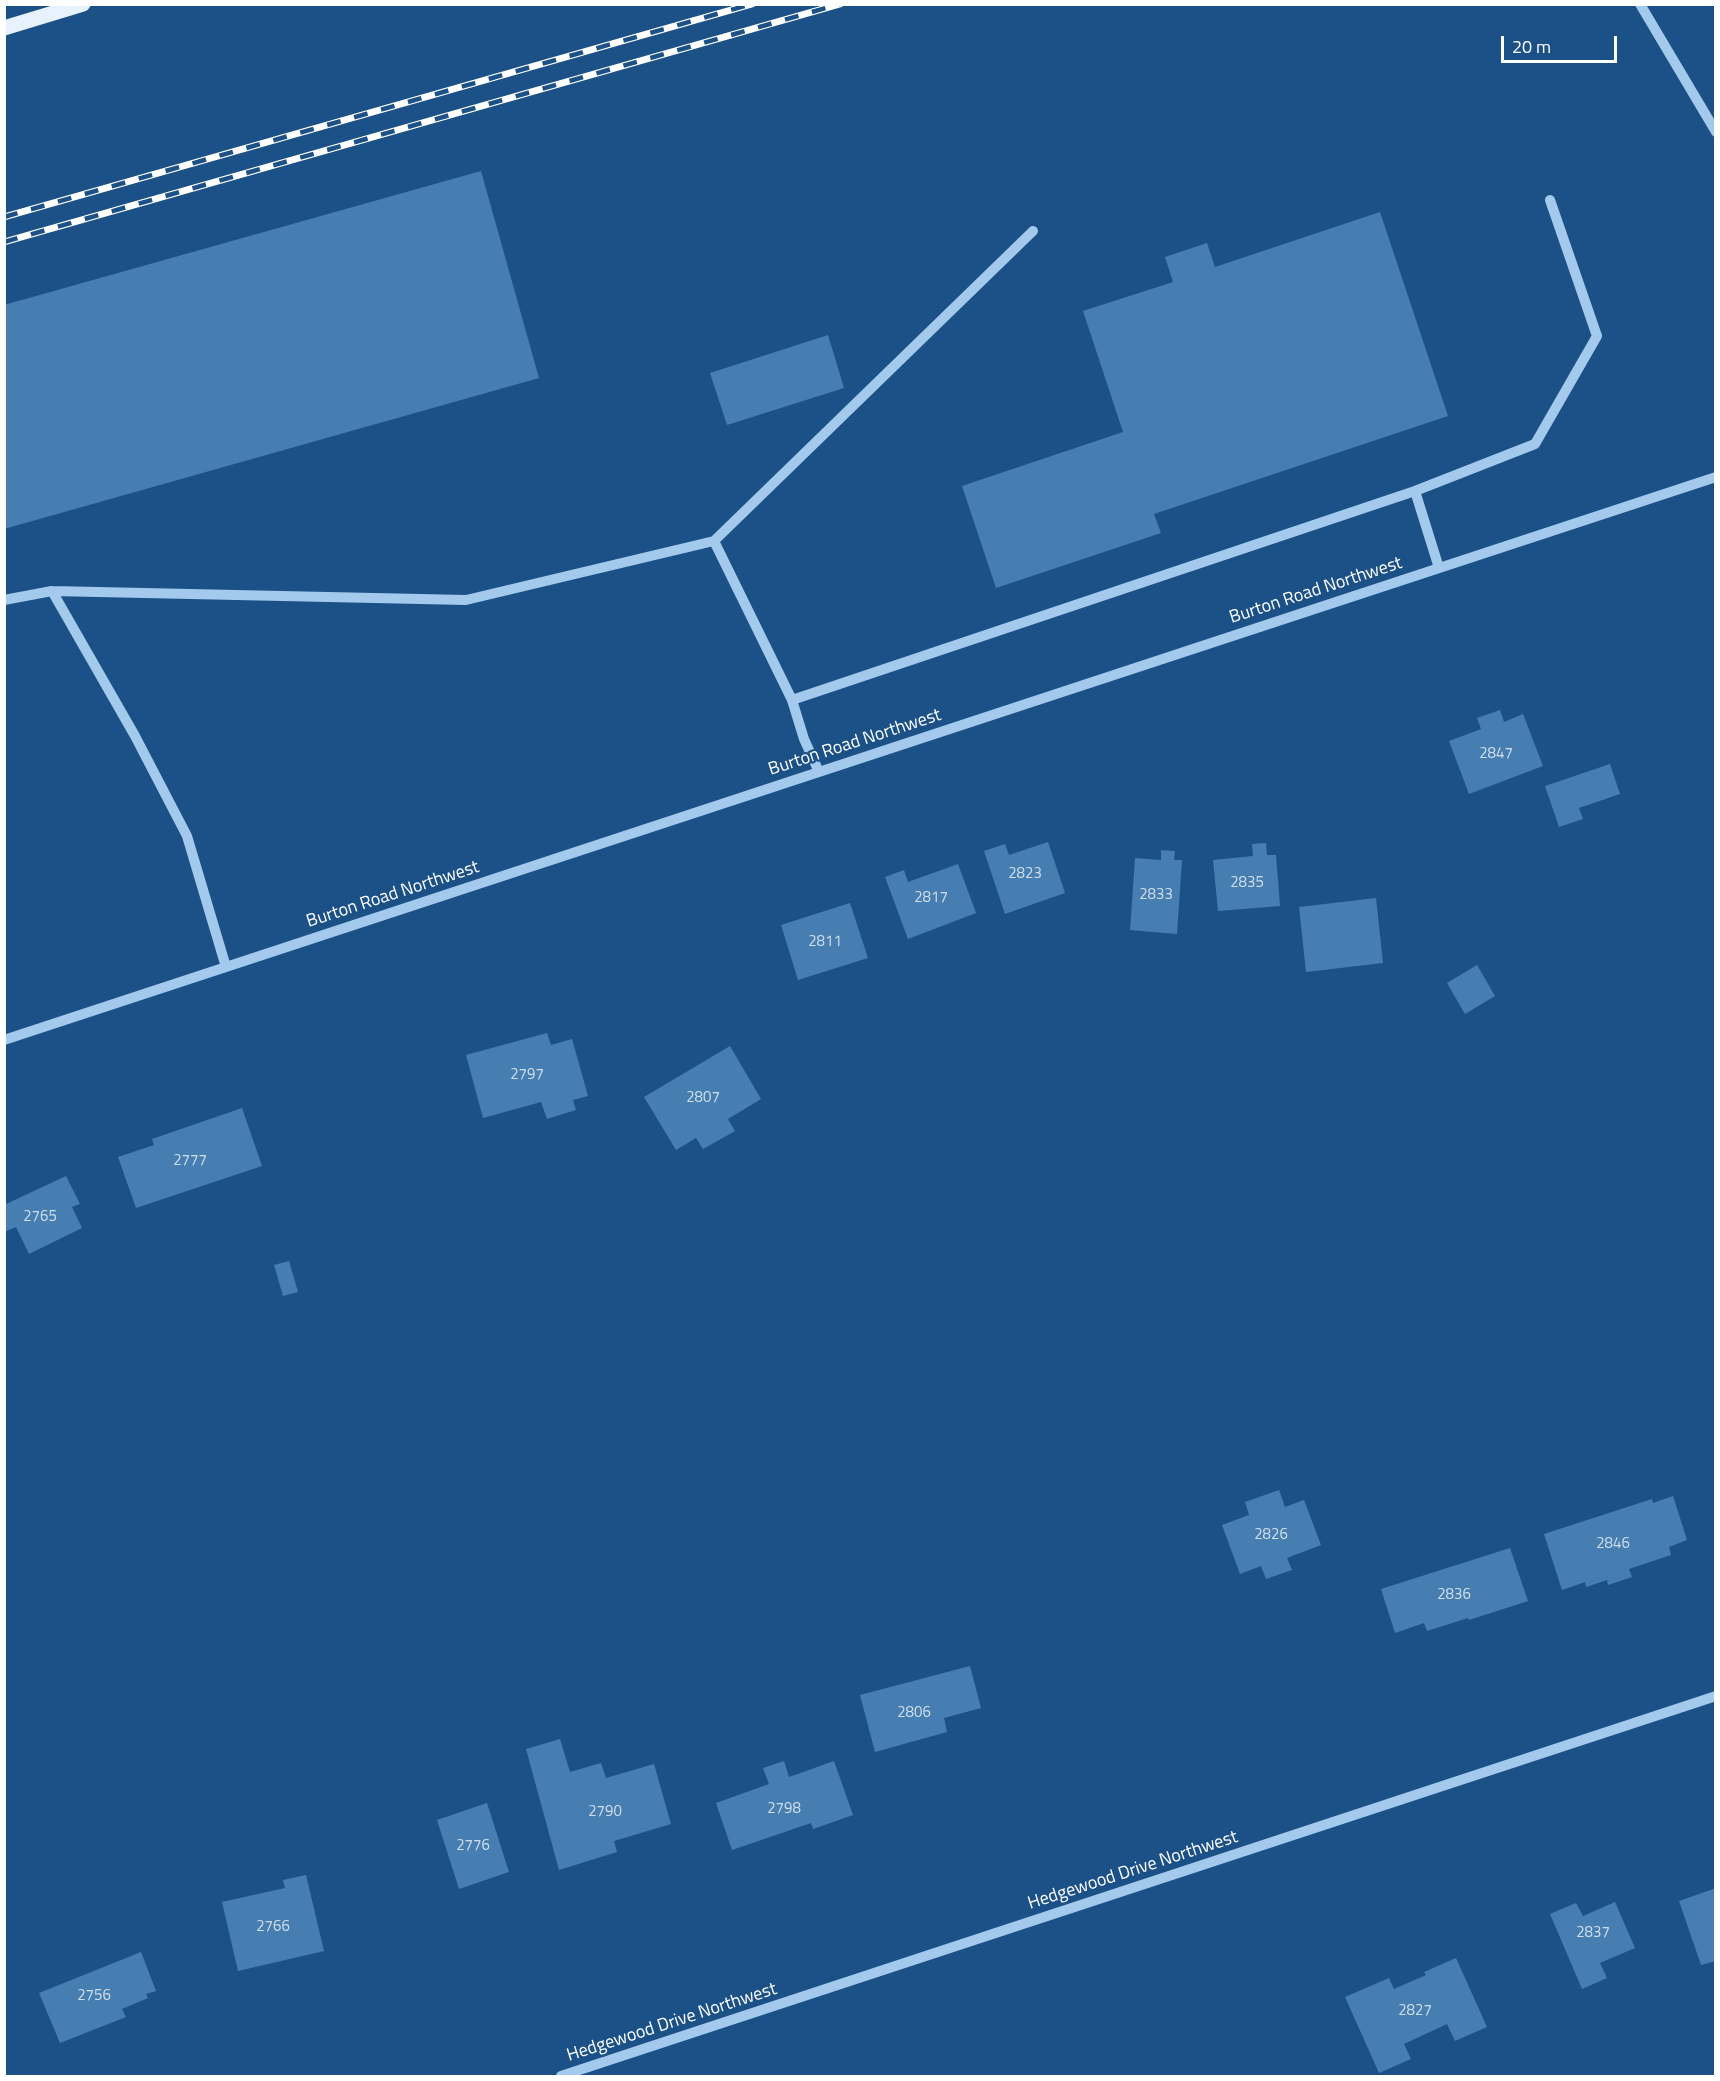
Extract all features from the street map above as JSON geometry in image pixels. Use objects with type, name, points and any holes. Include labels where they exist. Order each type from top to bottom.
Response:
[{"type":"main road","points":[[4,28],[84,4]]},
{"type":"street","points":[[1640,4],[1716,132]]},
{"type":"street","points":[[792,700],[1415,491],[1535,444],[1597,336],[1550,200]]},
{"type":"street","points":[[4,600],[52,591],[466,600],[714,541],[1033,231]]},
{"type":"street","name":"Burton Road Northwest","points":[[4,1040],[1716,477]]},
{"type":"street","points":[[1415,491],[1439,568]]},
{"type":"street","points":[[714,541],[792,700],[804,739],[819,772]]},
{"type":"street","points":[[52,591],[135,736],[187,836],[226,967]]},
{"type":"street","name":"Hedgewood Drive Northwest","points":[[561,2076],[1716,1696]]},
{"type":"building","points":[[481,171],[539,378],[4,529],[4,305]]},
{"type":"building","points":[[1380,212],[1448,416],[1154,514],[1161,533],[996,588],[962,486],[1123,432],[1083,311],[1173,282],[1165,257],[1207,243],[1215,267]]},
{"type":"building","points":[[828,335],[844,388],[727,425],[710,373]]},
{"type":"building","points":[[1500,710],[1504,722],[1523,714],[1543,766],[1469,794],[1449,741],[1481,729],[1477,718]]},
{"type":"building","points":[[1610,764],[1620,794],[1579,808],[1583,819],[1559,827],[1545,786]]},
{"type":"building","points":[[1048,842],[1065,893],[1005,914],[984,851],[1005,844],[1009,855]]},
{"type":"building","points":[[1266,843],[1267,855],[1276,855],[1280,906],[1218,911],[1213,860],[1253,856],[1252,844]]},
{"type":"building","points":[[1161,850],[1175,851],[1174,860],[1182,860],[1177,934],[1130,930],[1135,858],[1161,860]]},
{"type":"building","points":[[958,864],[976,913],[908,939],[885,877],[904,870],[908,882]]},
{"type":"building","points":[[1376,898],[1383,963],[1306,972],[1299,907]]},
{"type":"building","points":[[850,903],[868,958],[798,980],[781,925]]},
{"type":"building","points":[[1477,965],[1495,996],[1465,1014],[1447,983]]},
{"type":"building","points":[[547,1033],[551,1045],[572,1039],[588,1096],[573,1100],[576,1110],[547,1119],[541,1102],[483,1118],[466,1055]]},
{"type":"building","points":[[730,1046],[761,1099],[728,1119],[735,1131],[703,1149],[696,1138],[676,1150],[644,1097]]},
{"type":"building","points":[[242,1108],[262,1166],[136,1208],[118,1157],[154,1145],[152,1139]]},
{"type":"building","points":[[66,1176],[80,1204],[72,1207],[82,1228],[29,1254],[16,1227],[4,1232],[4,1205]]},
{"type":"building","points":[[289,1261],[298,1292],[283,1296],[274,1265]]},
{"type":"building","points":[[1279,1490],[1285,1507],[1304,1500],[1321,1545],[1287,1558],[1292,1570],[1266,1579],[1261,1566],[1240,1574],[1222,1525],[1249,1515],[1245,1502]]},
{"type":"building","points":[[1673,1496],[1687,1540],[1669,1547],[1671,1555],[1629,1569],[1632,1577],[1608,1585],[1607,1580],[1586,1587],[1585,1582],[1562,1590],[1544,1534],[1652,1499],[1653,1503]]},
{"type":"building","points":[[1510,1548],[1528,1601],[1427,1631],[1424,1623],[1395,1633],[1381,1589]]},
{"type":"building","points":[[970,1666],[981,1708],[944,1718],[947,1732],[875,1752],[860,1695]]},
{"type":"building","points":[[560,1739],[570,1772],[601,1763],[606,1778],[654,1764],[671,1824],[614,1841],[617,1852],[559,1870],[526,1749]]},
{"type":"building","points":[[784,1761],[789,1777],[834,1761],[853,1815],[813,1829],[811,1823],[732,1850],[716,1803],[769,1784],[763,1768]]},
{"type":"building","points":[[487,1803],[509,1872],[459,1889],[437,1820]]},
{"type":"building","points":[[306,1875],[324,1951],[238,1971],[222,1902],[285,1888],[283,1880]]},
{"type":"building","points":[[1716,1888],[1716,1961],[1701,1965],[1679,1901]]},
{"type":"building","points":[[1615,1902],[1635,1948],[1600,1963],[1607,1978],[1582,1989],[1550,1914],[1576,1903],[1583,1916]]},
{"type":"building","points":[[141,1952],[156,1991],[146,1994],[148,1998],[122,2009],[126,2017],[60,2043],[39,1993]]},
{"type":"building","points":[[1456,1958],[1487,2027],[1455,2041],[1447,2024],[1404,2044],[1411,2059],[1379,2073],[1345,1997],[1389,1978],[1394,1989]]},
{"type":"railway","points":[[4,217],[752,4]]},
{"type":"railway","points":[[4,242],[840,4]]}]
